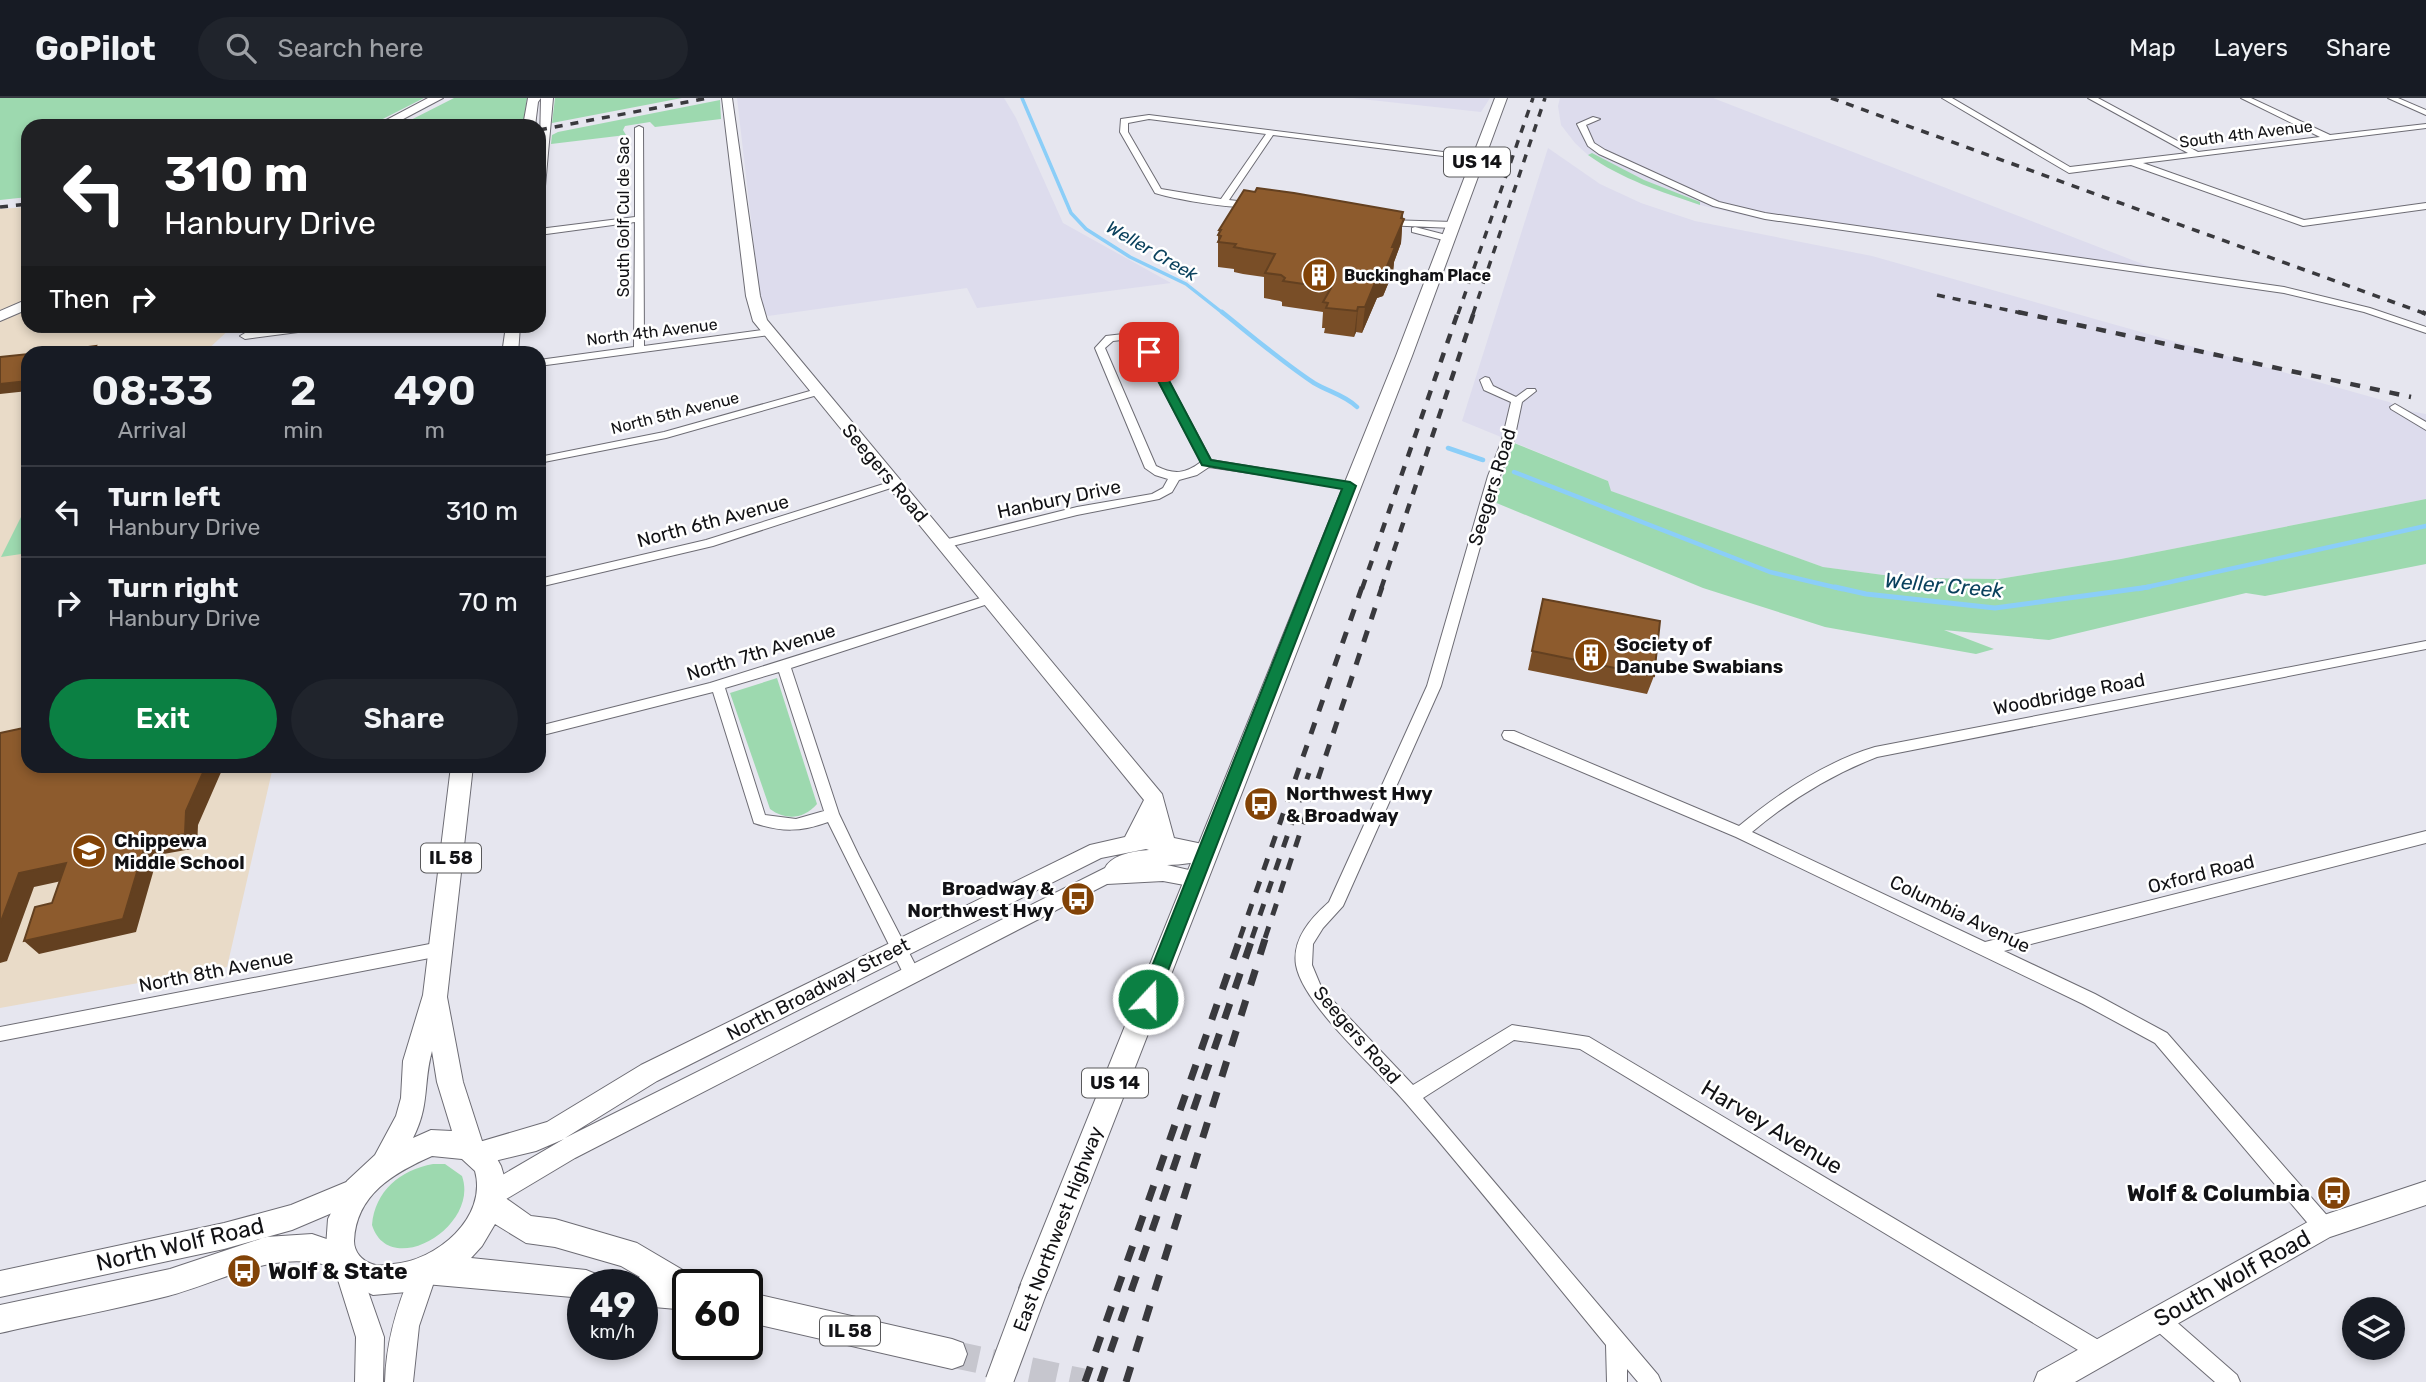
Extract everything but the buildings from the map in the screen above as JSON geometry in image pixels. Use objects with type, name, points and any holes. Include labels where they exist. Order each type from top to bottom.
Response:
[{"type":"main road","points":[[396,119],[436,98]]},
{"type":"main road","points":[[530,119],[535,98]]},
{"type":"main road","points":[[545,119],[547,98]]},
{"type":"main road","name":"East Northwest Highway","points":[[999,1382],[1205,852],[1404,356],[1501,98]]},
{"type":"main road","points":[[0,317],[21,306]]},
{"type":"main road","name":"IL 58","points":[[385,1163],[409,1119],[414,1098],[416,1061],[435,995],[462,773]]},
{"type":"main road","name":"IL 58","points":[[435,995],[450,1082],[475,1151],[487,1164],[492,1179],[490,1199]]},
{"type":"main road","name":"IL 58","points":[[344,1261],[337,1236],[343,1213],[356,1190],[385,1163],[407,1150],[431,1143],[453,1143],[475,1151]]},
{"type":"main road","points":[[426,1272],[463,1245],[477,1229],[490,1199],[526,1229],[555,1233],[627,1254],[672,1280]]},
{"type":"main road","points":[[344,1261],[366,1279],[393,1282],[426,1272],[476,1273],[567,1282]]},
{"type":"main road","name":"IL 58","points":[[763,1311],[952,1354]]},
{"type":"street","name":"Seegers Road","points":[[727,98],[753,296],[760,321],[1155,799],[1166,845]]},
{"type":"street","name":"South 4th Avenue","points":[[1947,98],[2069,170],[2426,126]]},
{"type":"street","points":[[2092,98],[2196,155]]},
{"type":"street","points":[[2245,98],[2328,138]]},
{"type":"street","points":[[2392,98],[2426,113]]},
{"type":"street","points":[[1260,206],[1158,191],[1124,132],[1124,121],[1149,117],[1459,156]]},
{"type":"street","points":[[1596,119],[1581,124],[1591,144],[1602,152],[1716,204],[1778,218],[2284,290],[2367,310],[2426,330]]},
{"type":"street","name":"South Golf Cul de Sac","points":[[639,128],[639,349]]},
{"type":"street","points":[[1223,202],[1271,132]]},
{"type":"street","points":[[2132,163],[2302,223],[2426,206]]},
{"type":"street","points":[[546,231],[638,219]]},
{"type":"street","points":[[1380,222],[1450,232]]},
{"type":"street","points":[[1393,224],[1450,232]]},
{"type":"street","name":"North 4th Avenue","points":[[546,362],[769,332]]},
{"type":"street","points":[[245,336],[268,333]]},
{"type":"street","points":[[1174,478],[1151,468],[1100,348],[1110,338],[1132,336],[1144,344],[1207,463],[1350,486]]},
{"type":"street","name":"Seegers Road","points":[[1485,380],[1488,388],[1517,401],[1508,440],[1494,476],[1430,697],[1335,906],[1317,922],[1305,943],[1304,965],[1315,993],[1411,1096],[1651,1382]]},
{"type":"street","name":"North 5th Avenue","points":[[546,459],[667,435],[817,391]]},
{"type":"street","points":[[1517,401],[1531,391]]},
{"type":"street","points":[[2395,407],[2426,427]]},
{"type":"street","name":"Hanbury Drive","points":[[944,544],[1077,511],[1154,497],[1168,490],[1174,478],[1193,473],[1207,463]]},
{"type":"street","name":"North 6th Avenue","points":[[546,581],[709,543],[893,484]]},
{"type":"street","name":"North 7th Avenue","points":[[546,730],[623,713],[784,667],[990,599]]},
{"type":"street","name":"Woodbridge Road","points":[[1741,833],[1774,804],[1820,776],[1875,752],[2426,645]]},
{"type":"street","points":[[784,667],[832,814],[911,972]]},
{"type":"street","points":[[718,686],[759,819],[782,827],[808,825],[832,814]]},
{"type":"street","name":"Columbia Avenue","points":[[1508,735],[1741,833],[1985,949],[2161,1038],[2325,1227]]},
{"type":"street","points":[[1132,844],[1155,799]]},
{"type":"street","name":"Oxford Road","points":[[1985,949],[2426,837]]},
{"type":"street","name":"North Broadway Street","points":[[475,1151],[536,1139],[556,1130],[649,1073],[1097,850],[1146,841],[1205,852]]},
{"type":"street","points":[[1104,876],[1122,863],[1141,859],[1177,858],[1205,852]]},
{"type":"street","name":"North Broadway Street","points":[[490,1199],[566,1150],[1104,876],[1163,873],[1195,879]]},
{"type":"street","name":"North 8th Avenue","points":[[0,1034],[440,949]]},
{"type":"street","name":"Harvey Avenue","points":[[1411,1096],[1512,1032],[1583,1042],[2100,1352]]},
{"type":"street","name":"North Wolf Road","points":[[0,1284],[224,1236],[292,1217],[356,1190]]},
{"type":"street","name":"South Wolf Road","points":[[2048,1382],[2157,1318],[2325,1227],[2426,1193]]},
{"type":"street","name":"North Wolf Road","points":[[0,1319],[170,1282],[266,1250],[312,1247],[344,1261]]},
{"type":"street","points":[[344,1261],[370,1337],[369,1382]]},
{"type":"street","points":[[399,1382],[398,1358],[403,1330],[426,1272]]},
{"type":"street","points":[[2157,1318],[2230,1382]]},
{"type":"street","points":[[1616,1341],[1617,1382]]},
{"type":"shaded area","points":[[737,98],[1004,98],[1016,118],[1063,223],[1171,283],[977,308],[967,288],[768,316],[761,306]]},
{"type":"shaded area","points":[[1352,98],[1490,98],[1481,112]]},
{"type":"shaded area","points":[[1560,98],[1713,98],[2158,270],[2162,275],[1759,219],[1700,205],[1651,188],[1588,155],[1561,125],[1558,106]]},
{"type":"shaded area","points":[[1548,148],[1600,184],[1641,203],[1695,221],[1872,256],[2389,402],[2404,410],[2426,414],[2426,499],[2121,559],[1999,579],[1906,578],[1823,567],[1610,491],[1608,481],[1462,421]]},
{"type":"shaded area","points":[[21,208],[21,333],[225,333],[212,346],[21,346],[21,773],[272,773],[227,967],[0,1008],[0,209]]},
{"type":"green space","points":[[0,98],[424,98],[383,119],[21,119],[21,198],[0,200]]},
{"type":"green space","points":[[454,98],[527,98],[524,119],[413,119]]},
{"type":"green space","points":[[555,98],[682,98],[552,123]]},
{"type":"green space","points":[[720,100],[721,119],[655,127],[650,122],[625,126],[623,130],[626,135],[551,144],[552,135],[558,132]]},
{"type":"green space","points":[[1592,153],[1644,180],[1700,202],[1700,205],[1628,178],[1588,155]]},
{"type":"green space","points":[[1514,443],[1608,481],[1611,491],[1823,567],[1906,578],[1999,579],[2121,559],[2426,499],[2426,564],[2265,596],[2246,593],[2049,640],[1944,630],[1994,649],[1976,654],[1825,627],[1703,588],[1494,502]]},
{"type":"green space","points":[[21,517],[21,554],[1,557]]},
{"type":"green space","points":[[777,678],[817,804],[806,813],[795,817],[788,817],[770,809],[730,693]]},
{"type":"green space","points":[[433,1164],[445,1164],[462,1176],[464,1195],[458,1213],[446,1228],[430,1240],[413,1247],[396,1248],[381,1241],[372,1225],[378,1202],[384,1192],[410,1171]]},
{"type":"waterway","name":"Weller Creek","points":[[1022,98],[1071,213],[1086,229],[1130,257],[1186,284],[1224,314]]},
{"type":"waterway","name":"Weller Creek","points":[[1222,312],[1302,375],[1357,407]]},
{"type":"waterway","name":"Weller Creek","points":[[1448,448],[1483,460]]},
{"type":"waterway","name":"Weller Creek","points":[[1514,472],[1770,572],[1842,589]]},
{"type":"waterway","name":"Weller Creek","points":[[2144,588],[2426,526]]},
{"type":"waterway","name":"Weller Creek","points":[[1835,587],[1866,594],[1995,608],[2144,588]]},
{"type":"waterway","name":"Weller Creek","points":[[2144,588],[2149,587]]},
{"type":"waterway","name":"Weller Creek","points":[[2138,589],[2144,588]]},
{"type":"tunnel","points":[[952,1354],[1083,1382]]},
{"type":"railway","points":[[546,129],[708,98]]},
{"type":"railway","points":[[1458,314],[1533,98]]},
{"type":"railway","points":[[1473,314],[1545,98]]},
{"type":"railway","points":[[1831,98],[2426,314],[2422,312]]},
{"type":"railway","points":[[0,207],[21,205]]},
{"type":"railway","points":[[1937,295],[2026,314]]},
{"type":"railway","points":[[1362,589],[1458,312]]},
{"type":"railway","points":[[1381,589],[1474,312]]},
{"type":"railway","points":[[2018,312],[2411,397]]},
{"type":"railway","points":[[1240,938],[1362,587]]},
{"type":"railway","points":[[1265,938],[1382,587]]},
{"type":"railway","points":[[1252,938],[1309,773]]},
{"type":"railway","points":[[1085,1382],[1241,936]]},
{"type":"railway","points":[[1100,1382],[1253,936]]},
{"type":"railway","points":[[1126,1382],[1266,936]]},
{"type":"place","name":"Buckingham Place","points":[[1319,275]]},
{"type":"place","name":"Society of Danube Swabians","points":[[1591,655]]},
{"type":"place","name":"Northwest Hwy & Broadway","points":[[1261,804]]},
{"type":"place","name":"Chippewa Middle School","points":[[89,851]]},
{"type":"place","name":"Broadway & Northwest Hwy","points":[[1078,899]]},
{"type":"place","name":"Wolf & Columbia","points":[[2334,1193]]},
{"type":"place","name":"Wolf & State","points":[[244,1271]]},
{"type":"route","points":[[1148,999],[1350,486],[1207,463],[1149,352]]}]
